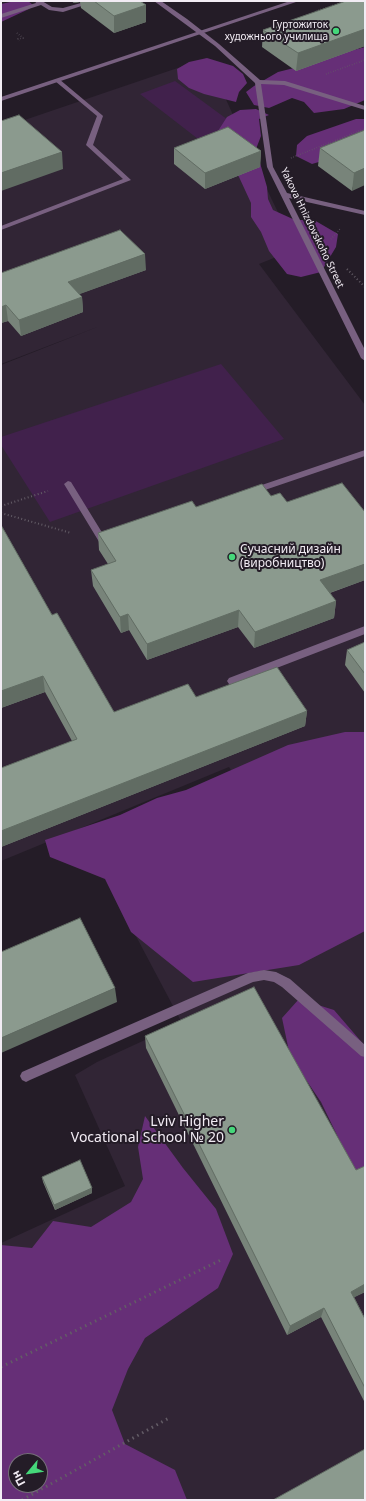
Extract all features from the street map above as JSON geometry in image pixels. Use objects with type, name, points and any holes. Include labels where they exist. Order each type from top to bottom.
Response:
[{"type":"street","points":[[1,16],[39,2],[51,10],[63,10],[94,1]]},
{"type":"street","points":[[157,1],[217,45],[258,82],[285,82],[365,108]]},
{"type":"street","points":[[1,99],[296,1]]},
{"type":"street","points":[[1,228],[128,180],[89,145],[100,116],[57,80]]},
{"type":"street","name":"Yakova Hnizdovskoho Street","points":[[258,82],[270,167],[365,358]]},
{"type":"street","points":[[284,195],[365,213]]},
{"type":"street","points":[[246,494],[365,453]]},
{"type":"street","points":[[68,484],[108,541]]},
{"type":"street","points":[[232,681],[365,630]]},
{"type":"street","points":[[26,1076],[252,977],[264,975],[276,977],[286,983],[365,1052]]},
{"type":"path","points":[[19,41],[18,40],[23,38]]},
{"type":"path","points":[[294,85],[365,60]]},
{"type":"path","points":[[270,167],[365,129]]},
{"type":"path","points":[[315,257],[357,211]]},
{"type":"path","points":[[1,506],[68,484]]},
{"type":"path","points":[[1,513],[108,541]]},
{"type":"path","points":[[1,1367],[223,1259]]},
{"type":"path","points":[[22,1500],[169,1418]]},
{"type":"shaded area","points":[[15,1],[28,1],[33,5],[29,9],[1,22],[1,4]]},
{"type":"shaded area","points":[[365,47],[365,100],[344,109],[314,113],[304,102],[292,98],[269,108],[254,105],[246,92],[278,72]]},
{"type":"shaded area","points":[[207,58],[296,249],[259,264],[365,405],[365,751],[249,800],[229,767],[1,861],[1,365],[100,326],[1,364],[1,128]]},
{"type":"shaded area","points":[[207,58],[233,66],[243,74],[247,83],[239,92],[236,102],[204,94],[189,88],[178,79],[177,69],[189,62]]},
{"type":"shaded area","points":[[175,81],[239,128],[202,142],[140,94]]},
{"type":"shaded area","points":[[256,109],[269,115],[259,119],[261,136],[256,149],[267,187],[268,199],[273,210],[295,220],[314,220],[338,234],[336,247],[321,272],[301,277],[287,274],[269,251],[261,232],[251,217],[251,203],[229,160],[218,131],[227,117],[240,110]]},
{"type":"shaded area","points":[[356,119],[365,119],[365,142],[329,159],[312,164],[296,156],[297,145],[307,136]]},
{"type":"shaded area","points":[[221,364],[284,439],[50,522],[1,445],[1,437]]},
{"type":"shaded area","points":[[345,732],[365,732],[365,931],[299,965],[193,982],[131,932],[105,879],[50,857],[45,840],[120,815],[157,798],[186,790],[288,745]]},
{"type":"shaded area","name":"Lviv Higher Vocational School № 20","points":[[365,762],[365,1500],[1,1500],[1,1243],[125,1186],[75,1075],[97,1062],[182,1023],[102,872]]},
{"type":"shaded area","points":[[299,999],[334,1010],[365,1046],[365,1187],[352,1166],[321,1102],[290,1056],[282,1018]]},
{"type":"shaded area","points":[[145,1116],[183,1168],[216,1209],[233,1254],[218,1288],[145,1338],[128,1369],[112,1410],[125,1444],[175,1470],[187,1500],[1,1500],[1,1245],[32,1248],[53,1221],[91,1227],[131,1202],[143,1179],[138,1147]]},
{"type":"building","points":[[94,1],[140,1],[146,5],[114,16]]},
{"type":"building","points":[[346,1],[365,1],[365,29],[298,53],[263,30]]},
{"type":"building","points":[[19,115],[62,152],[1,173],[1,121]]},
{"type":"building","points":[[228,127],[261,151],[205,173],[174,148]]},
{"type":"building","points":[[365,130],[365,168],[354,173],[320,148]]},
{"type":"building","points":[[120,230],[145,254],[68,282],[82,297],[19,320],[6,305],[1,307],[1,273]]},
{"type":"building","points":[[342,483],[365,512],[365,564],[320,580],[336,601],[255,632],[239,610],[147,644],[128,614],[120,617],[91,570],[116,561],[98,533],[192,501],[196,507],[262,484],[271,496],[280,493],[287,502]]},
{"type":"building","points":[[1,525],[52,615],[57,613],[114,712],[188,684],[196,697],[277,667],[307,711],[1,831],[1,768],[77,739],[43,676],[1,691]]},
{"type":"building","points":[[365,642],[365,674],[347,650]]},
{"type":"building","points":[[80,918],[115,988],[1,1038],[1,952]]},
{"type":"building","points":[[254,987],[356,1170],[365,1166],[365,1284],[351,1292],[365,1319],[365,1388],[324,1308],[290,1326],[145,1036]]},
{"type":"building","points":[[80,1160],[92,1188],[54,1205],[42,1177]]},
{"type":"building","points":[[365,1449],[365,1500],[273,1500]]},
{"type":"place","name":"Гуртожиток художнього училища","points":[[336,31]]},
{"type":"place","name":"Сучасний дизайн (виробництво)","points":[[232,557]]},
{"type":"place","name":"Lviv Higher Vocational School № 20","points":[[232,1130]]}]
